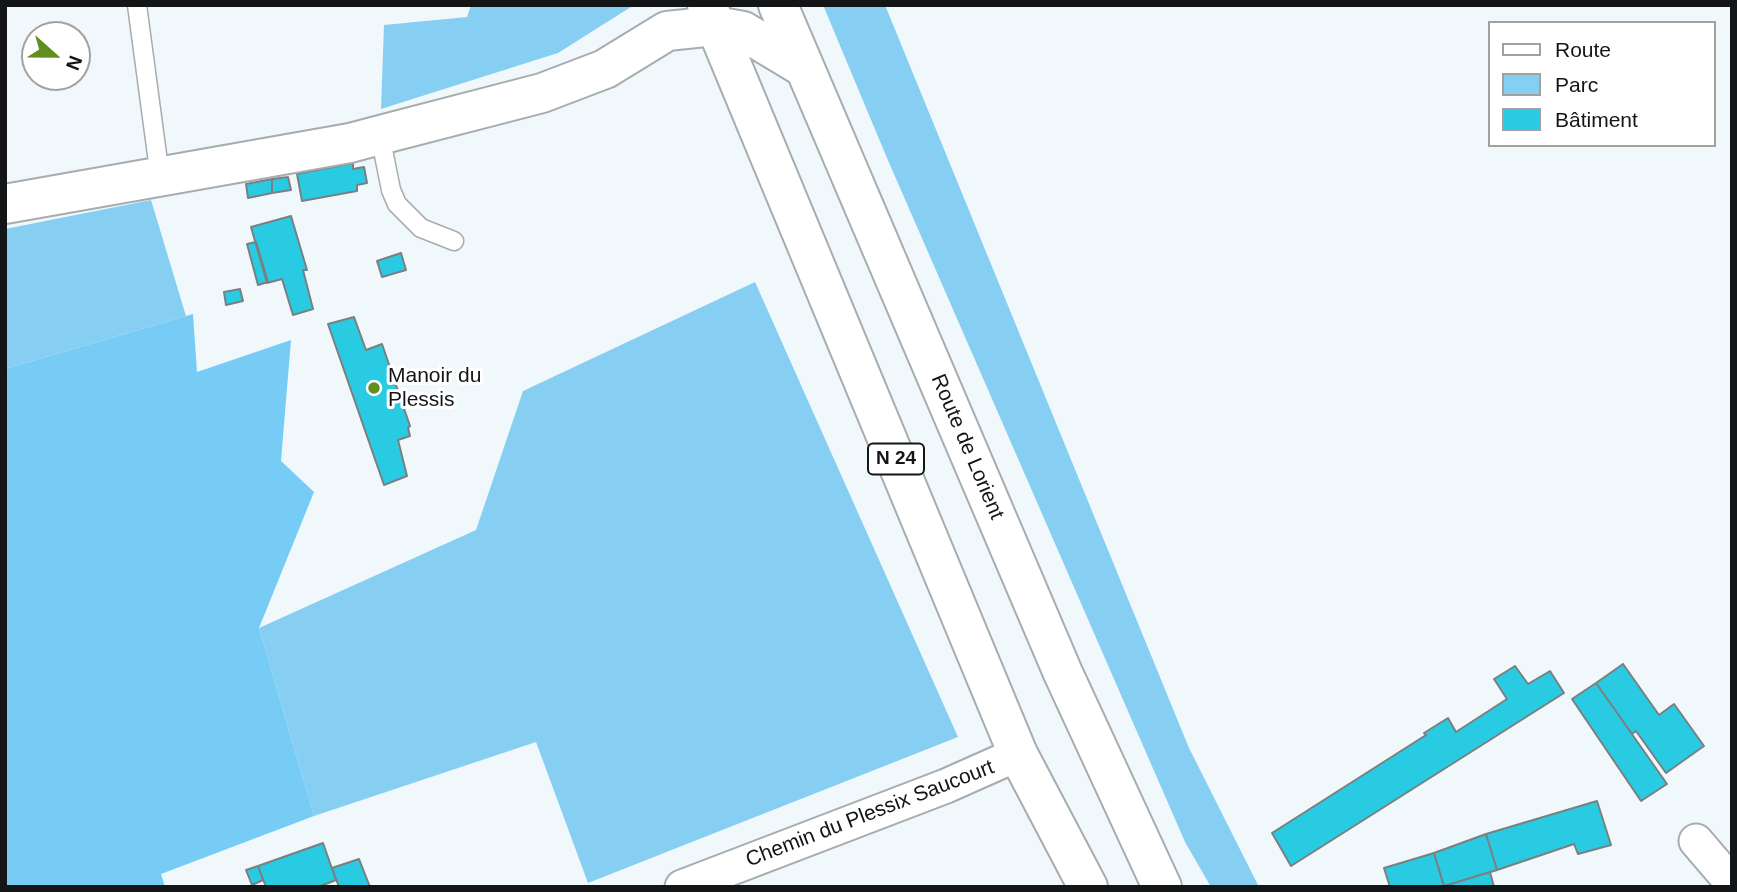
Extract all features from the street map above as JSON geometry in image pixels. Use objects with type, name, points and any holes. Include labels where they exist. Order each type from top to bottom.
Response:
[{"type":"main road","name":"Route de Lorient","points":[[778,5],[1063,673],[1162,887]]},
{"type":"main road","points":[[5,204],[350,143],[542,93],[605,69],[667,32],[720,12],[744,32],[803,67]]},
{"type":"main road","name":"N 24","points":[[720,12],[1018,754],[1088,887]]},
{"type":"street","name":"Chemin du Plessix Saucourt","points":[[682,887],[946,786],[1018,754]]},
{"type":"street","points":[[1696,841],[1732,883]]},
{"type":"lane","points":[[137,5],[160,177]]},
{"type":"lane","points":[[380,135],[391,190],[397,204],[421,228],[454,241]]},
{"type":"green space","points":[[471,5],[634,5],[558,53],[381,109],[384,25],[467,17]]},
{"type":"green space","points":[[823,5],[885,5],[1189,748],[1259,887],[1211,887],[1185,842]]},
{"type":"green space","points":[[151,200],[186,316],[5,369],[5,229]]},
{"type":"green space","points":[[755,282],[958,737],[588,883],[536,742],[314,816],[259,628],[476,530],[523,391]]},
{"type":"shaded area","points":[[193,314],[197,372],[291,340],[281,461],[314,492],[259,628],[314,816],[161,874],[165,887],[5,887],[5,369]]},
{"type":"building","points":[[353,163],[353,169],[364,167],[367,183],[357,185],[357,191],[302,201],[297,174]]},
{"type":"building","points":[[288,177],[291,190],[272,193],[272,179]]},
{"type":"building","points":[[272,179],[272,193],[248,198],[246,184]]},
{"type":"building","points":[[291,216],[307,270],[303,270],[313,309],[293,315],[282,279],[267,283],[251,227]]},
{"type":"building","points":[[256,242],[268,282],[258,285],[247,244]]},
{"type":"building","points":[[401,253],[406,270],[382,277],[377,261]]},
{"type":"building","points":[[240,289],[243,301],[226,305],[224,292]]},
{"type":"building","name":"Manoir du Plessis","points":[[354,317],[366,350],[382,344],[410,426],[410,436],[398,440],[407,476],[384,485],[328,324]]},
{"type":"building","points":[[1623,664],[1659,715],[1674,704],[1704,746],[1666,773],[1636,731],[1632,734],[1596,683]]},
{"type":"building","points":[[1515,666],[1528,684],[1550,671],[1564,693],[1291,866],[1272,833],[1426,735],[1424,733],[1448,718],[1456,732],[1507,699],[1494,679]]},
{"type":"building","points":[[1596,683],[1667,784],[1641,801],[1572,699]]},
{"type":"building","points":[[1597,801],[1611,845],[1578,854],[1574,844],[1497,870],[1486,834]]},
{"type":"building","points":[[1486,834],[1497,870],[1444,886],[1434,853]]},
{"type":"building","points":[[323,843],[336,880],[318,887],[266,887],[258,866]]},
{"type":"building","points":[[1434,853],[1444,887],[1390,887],[1384,868]]},
{"type":"building","points":[[359,859],[370,887],[339,887],[332,868]]},
{"type":"building","points":[[258,866],[263,880],[252,885],[246,870]]},
{"type":"building","points":[[1490,872],[1494,887],[1444,886]]},
{"type":"place","name":"Manoir du Plessis","points":[[374,388]]}]
